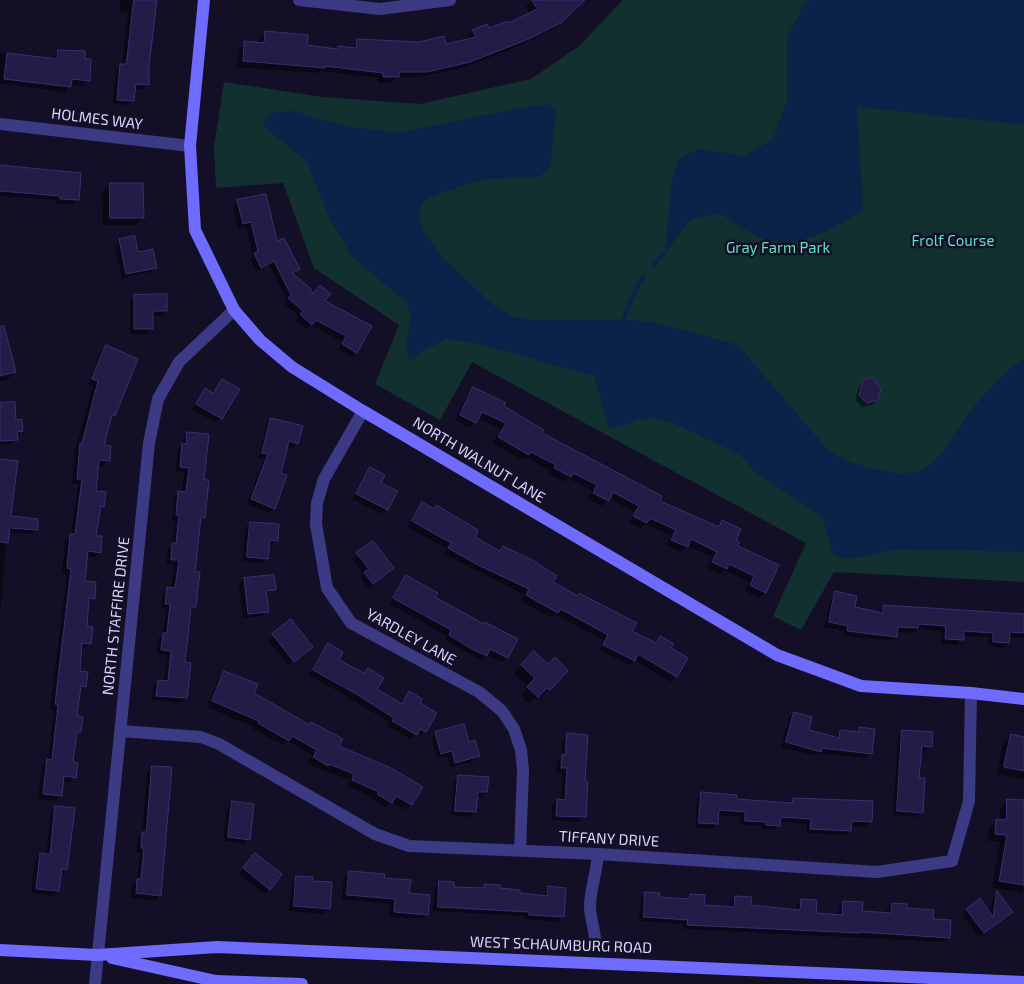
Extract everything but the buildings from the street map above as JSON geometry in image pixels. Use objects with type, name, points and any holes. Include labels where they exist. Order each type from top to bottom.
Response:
[{"type":"main road","name":"NORTH WALNUT LANE","points":[[204,0],[190,146],[195,230],[234,310],[260,340],[292,367],[778,655],[860,686],[971,693],[1024,699]]},
{"type":"main road","name":"WEST SCHAUMBURG ROAD","points":[[0,950],[97,955],[217,947],[1024,982]]},
{"type":"main road","name":"WEST SCHAUMBURG ROAD","points":[[97,955],[216,981],[302,984]]},
{"type":"street","points":[[300,0],[380,9],[450,0]]},
{"type":"street","name":"HOLMES WAY","points":[[0,124],[190,146]]},
{"type":"street","name":"NORTH STAFFIRE DRIVE","points":[[95,984],[149,443],[158,399],[179,362],[234,310]]},
{"type":"street","name":"YARDLEY LANE","points":[[363,410],[324,478],[317,503],[316,524],[327,588],[352,623],[479,692],[502,711],[514,729],[521,750],[523,772],[520,850]]},
{"type":"street","name":"TIFFANY DRIVE","points":[[121,731],[201,737],[219,744],[375,834],[393,842],[409,846],[598,854],[877,872],[952,861],[969,801],[971,693]]},
{"type":"street","points":[[595,945],[596,932],[590,919],[590,902],[598,854]]},
{"type":"green space","name":"Gray Farm Park","points":[[623,0],[1024,0],[1024,582],[834,572],[801,630],[773,616],[806,543],[472,362],[440,420],[375,384],[399,325],[314,268],[283,183],[216,188],[214,147],[224,82],[323,97],[420,104],[531,79],[579,46]]},
{"type":"water","points":[[809,0],[1024,0],[1024,125],[857,107],[863,210],[829,230],[792,242],[779,242],[759,237],[721,214],[691,219],[665,253],[672,180],[679,159],[699,149],[745,156],[773,139],[787,101],[787,37],[803,6]]},
{"type":"water","points":[[548,104],[556,111],[550,169],[538,177],[490,179],[470,183],[435,195],[424,201],[419,212],[421,228],[441,256],[493,305],[513,317],[534,320],[631,320],[657,323],[738,345],[828,450],[861,465],[898,473],[916,472],[932,463],[986,393],[1004,374],[1024,359],[1024,552],[900,549],[855,558],[844,558],[833,554],[823,519],[817,513],[754,471],[741,456],[733,451],[668,421],[651,418],[637,420],[630,424],[609,429],[594,376],[479,344],[446,339],[409,359],[406,349],[411,314],[404,300],[352,257],[331,221],[306,161],[262,125],[271,113],[293,111],[344,126],[399,133],[514,109]]},
{"type":"waterway","points":[[654,265],[664,253]]},
{"type":"waterway","points":[[622,321],[644,277]]},
{"type":"park label","name":"Frolf Course","points":[[953,241]]}]
